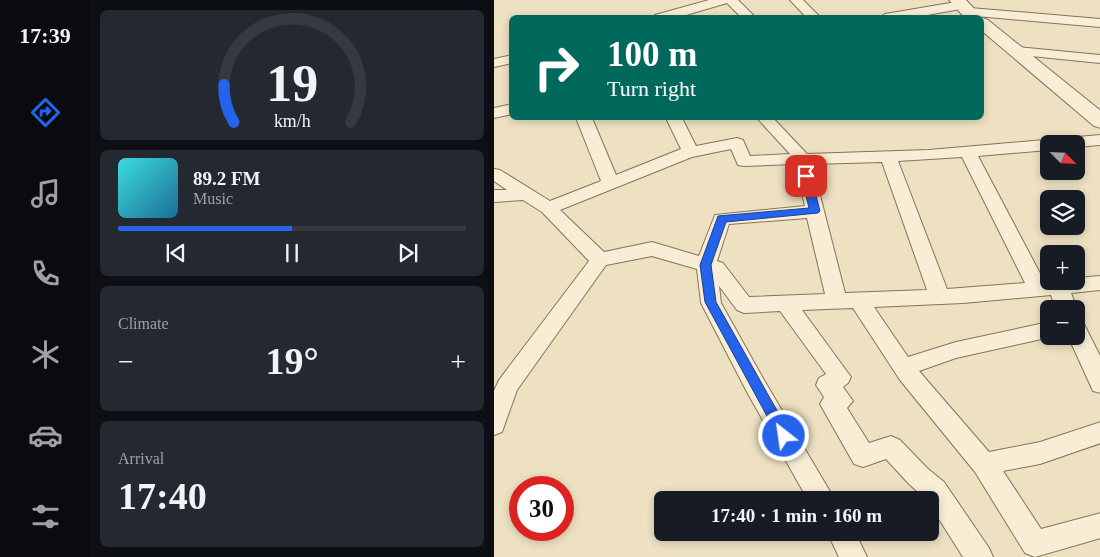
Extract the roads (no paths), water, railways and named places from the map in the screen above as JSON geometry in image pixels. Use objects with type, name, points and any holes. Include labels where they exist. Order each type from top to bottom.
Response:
[{"type":"street","points":[[670,15],[722,0]]},
{"type":"street","points":[[731,0],[747,15]]},
{"type":"street","points":[[796,0],[811,15]]},
{"type":"street","points":[[927,15],[969,12],[1100,24]]},
{"type":"street","points":[[984,24],[1096,114]]},
{"type":"street","points":[[1017,51],[1100,59]]},
{"type":"street","points":[[494,64],[509,60]]},
{"type":"street","points":[[494,113],[509,110]]},
{"type":"street","points":[[585,120],[611,184]]},
{"type":"street","points":[[675,120],[691,152]]},
{"type":"street","points":[[767,120],[802,158],[815,211],[847,301],[984,464],[1035,544],[1100,524]]},
{"type":"street","points":[[1085,141],[1100,140]]},
{"type":"street","points":[[548,208],[691,152],[737,143],[744,161],[968,152],[1040,145]]},
{"type":"street","points":[[968,152],[1040,274]]},
{"type":"street","points":[[888,156],[940,297]]},
{"type":"street","points":[[494,174],[548,208],[600,260]]},
{"type":"street","points":[[494,196],[528,194]]},
{"type":"street","points":[[815,211],[722,219],[706,265],[711,302],[756,388],[817,491]]},
{"type":"street","points":[[494,425],[501,387],[600,260],[652,249],[716,268],[744,305],[940,297],[1040,289]]},
{"type":"street","points":[[1085,284],[1100,283]]},
{"type":"street","points":[[1050,290],[1059,300]]},
{"type":"street","points":[[785,303],[840,377],[827,385],[841,401],[832,404],[863,456],[891,447],[918,476],[935,490],[979,557]]},
{"type":"street","points":[[903,367],[956,350],[1040,332]]},
{"type":"street","points":[[1083,345],[1100,384]]},
{"type":"street","points":[[984,464],[1040,453],[1100,432]]},
{"type":"street","points":[[845,541],[853,557]]}]
